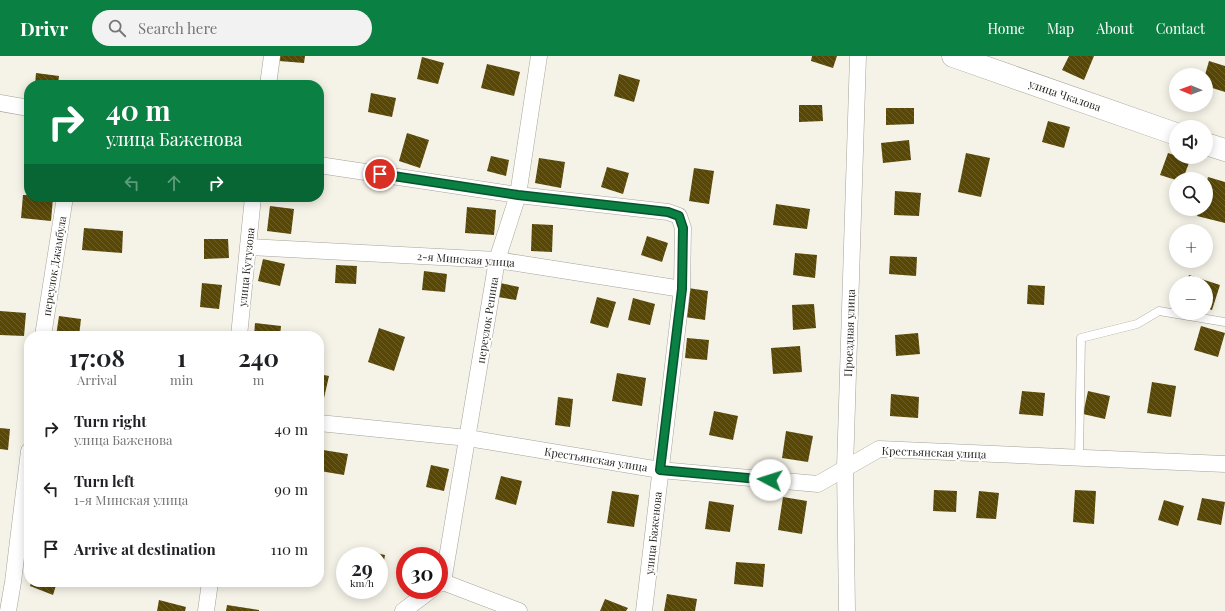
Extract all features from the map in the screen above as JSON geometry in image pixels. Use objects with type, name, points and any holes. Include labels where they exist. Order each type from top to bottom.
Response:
[{"type":"main road","name":"улица Чкалова","points":[[953,56],[1169,132]]},
{"type":"main road","points":[[1213,146],[1225,150]]},
{"type":"street","points":[[269,80],[272,56]]},
{"type":"street","name":"переулок Репина","points":[[445,547],[468,438],[497,260],[518,195],[539,56]]},
{"type":"street","name":"Проездная улица","points":[[846,611],[845,468],[858,56]]},
{"type":"street","points":[[0,103],[24,107]]},
{"type":"street","points":[[324,166],[518,195]]},
{"type":"street","name":"улица Баженова","points":[[518,195],[668,212],[679,216],[683,228],[682,289],[644,611]]},
{"type":"street","name":"переулок Джамбула","points":[[44,331],[64,202]]},
{"type":"street","name":"улица Кутузова","points":[[240,331],[253,202]]},
{"type":"street","name":"2-я Минская улица","points":[[249,247],[497,260],[682,289]]},
{"type":"street","name":"Крестьянская улица","points":[[324,424],[468,438],[660,470],[818,484],[879,449],[1225,464]]},
{"type":"street","points":[[8,611],[24,492]]},
{"type":"street","points":[[206,611],[209,587]]},
{"type":"street","points":[[448,588],[519,611]]},
{"type":"street","points":[[403,611],[419,599]]},
{"type":"lane","points":[[1079,458],[1081,338],[1137,324],[1159,311],[1225,322]]},
{"type":"building","points":[[280,56],[305,56],[304,63],[279,61]]},
{"type":"building","points":[[812,56],[837,56],[833,68],[811,61]]},
{"type":"building","points":[[1069,56],[1094,56],[1084,80],[1062,70]]},
{"type":"building","points":[[422,57],[444,63],[438,84],[417,79]]},
{"type":"building","points":[[1209,61],[1225,66],[1225,92],[1213,88],[1213,68],[1207,68]]},
{"type":"building","points":[[487,64],[520,72],[514,96],[481,88]]},
{"type":"building","points":[[36,73],[59,76],[59,80],[35,80]]},
{"type":"building","points":[[619,74],[640,80],[634,102],[614,96]]},
{"type":"building","points":[[371,93],[396,98],[392,117],[368,112]]},
{"type":"building","points":[[799,105],[822,105],[823,121],[799,122]]},
{"type":"building","points":[[886,108],[914,108],[914,124],[886,125]]},
{"type":"building","points":[[1048,121],[1070,127],[1064,148],[1042,142]]},
{"type":"building","points":[[407,133],[429,140],[420,168],[399,161]]},
{"type":"building","points":[[909,140],[911,160],[883,163],[881,143]]},
{"type":"building","points":[[966,153],[990,158],[981,197],[958,192]]},
{"type":"building","points":[[1168,153],[1169,164],[1189,164],[1186,172],[1169,172],[1169,178],[1160,175]]},
{"type":"building","points":[[491,156],[509,160],[506,176],[487,171]]},
{"type":"building","points":[[539,158],[565,162],[561,188],[535,183]]},
{"type":"building","points":[[607,167],[629,173],[623,194],[601,187]]},
{"type":"building","points":[[694,168],[714,171],[709,204],[689,201]]},
{"type":"building","points":[[1213,178],[1225,182],[1225,223],[1197,216],[1213,216]]},
{"type":"building","points":[[895,191],[921,193],[919,216],[894,215]]},
{"type":"building","points":[[23,195],[24,202],[53,202],[51,221],[21,218]]},
{"type":"building","points":[[776,204],[810,209],[807,229],[773,225]]},
{"type":"building","points":[[270,206],[294,209],[291,234],[267,231]]},
{"type":"building","points":[[467,207],[496,210],[494,235],[465,233]]},
{"type":"building","points":[[532,224],[553,225],[552,252],[531,251]]},
{"type":"building","points":[[84,228],[123,231],[122,253],[82,250]]},
{"type":"building","points":[[647,236],[668,243],[662,262],[641,255]]},
{"type":"building","points":[[204,239],[228,239],[229,258],[204,259]]},
{"type":"building","points":[[795,253],[817,255],[815,278],[793,275]]},
{"type":"building","points":[[890,256],[917,257],[916,276],[889,274]]},
{"type":"building","points":[[263,259],[285,264],[280,286],[258,281]]},
{"type":"building","points":[[336,265],[357,266],[356,284],[335,283]]},
{"type":"building","points":[[424,271],[447,274],[445,292],[422,290]]},
{"type":"building","points":[[202,283],[222,285],[219,309],[200,307]]},
{"type":"building","points":[[500,283],[519,287],[516,300],[498,297]]},
{"type":"building","points":[[1213,283],[1220,285],[1213,307]]},
{"type":"building","points":[[1028,285],[1045,286],[1044,305],[1027,304]]},
{"type":"building","points":[[688,288],[708,291],[705,320],[685,317]]},
{"type":"building","points":[[597,297],[616,302],[608,328],[590,323]]},
{"type":"building","points":[[633,298],[655,304],[650,325],[628,320]]},
{"type":"building","points":[[814,304],[816,328],[793,330],[792,305]]},
{"type":"building","points":[[0,311],[26,313],[24,336],[0,335]]},
{"type":"building","points":[[59,316],[81,319],[80,331],[57,331]]},
{"type":"building","points":[[255,323],[281,326],[280,331],[254,331]]},
{"type":"building","points":[[1201,326],[1225,333],[1218,357],[1194,350]]},
{"type":"building","points":[[379,328],[405,337],[394,371],[368,362]]},
{"type":"building","points":[[918,333],[920,354],[896,356],[895,335]]},
{"type":"building","points":[[687,338],[709,340],[707,360],[685,358]]},
{"type":"building","points":[[800,346],[802,372],[773,374],[771,348]]},
{"type":"building","points":[[617,373],[646,378],[642,406],[612,401]]},
{"type":"building","points":[[324,375],[329,376],[324,398]]},
{"type":"building","points":[[1152,382],[1176,386],[1171,417],[1147,413]]},
{"type":"building","points":[[1022,391],[1045,393],[1043,416],[1019,414]]},
{"type":"building","points":[[1088,391],[1110,396],[1105,419],[1083,414]]},
{"type":"building","points":[[891,394],[919,397],[918,418],[890,416]]},
{"type":"building","points":[[558,397],[573,399],[570,427],[555,425]]},
{"type":"building","points":[[714,411],[738,416],[733,440],[709,435]]},
{"type":"building","points":[[0,428],[10,429],[8,450],[0,449]]},
{"type":"building","points":[[786,431],[813,436],[808,462],[782,458]]},
{"type":"building","points":[[324,450],[348,454],[344,475],[324,472]]},
{"type":"building","points":[[431,465],[449,469],[444,491],[426,487]]},
{"type":"building","points":[[501,476],[522,481],[516,505],[495,499]]},
{"type":"building","points":[[934,490],[957,491],[956,512],[933,511]]},
{"type":"building","points":[[1075,490],[1096,491],[1094,524],[1073,522]]},
{"type":"building","points":[[612,491],[639,495],[634,527],[607,523]]},
{"type":"building","points":[[979,491],[999,493],[996,519],[976,518]]},
{"type":"building","points":[[783,497],[807,501],[802,534],[778,530]]},
{"type":"building","points":[[1202,498],[1225,502],[1221,525],[1197,520]]},
{"type":"building","points":[[1164,500],[1184,506],[1178,526],[1158,520]]},
{"type":"building","points":[[709,501],[734,505],[730,532],[705,529]]},
{"type":"building","points":[[736,562],[765,564],[763,587],[734,584]]},
{"type":"building","points":[[33,587],[55,587],[53,595]]},
{"type":"building","points":[[667,594],[697,599],[695,611],[664,611]]},
{"type":"building","points":[[605,599],[628,608],[626,611],[600,611]]},
{"type":"building","points":[[159,600],[186,607],[185,611],[157,611]]},
{"type":"building","points":[[227,605],[259,610],[259,611],[226,611]]},
{"type":"route","points":[[380,174],[518,195],[668,212],[679,216],[683,228],[682,289],[660,470],[770,480]]}]
